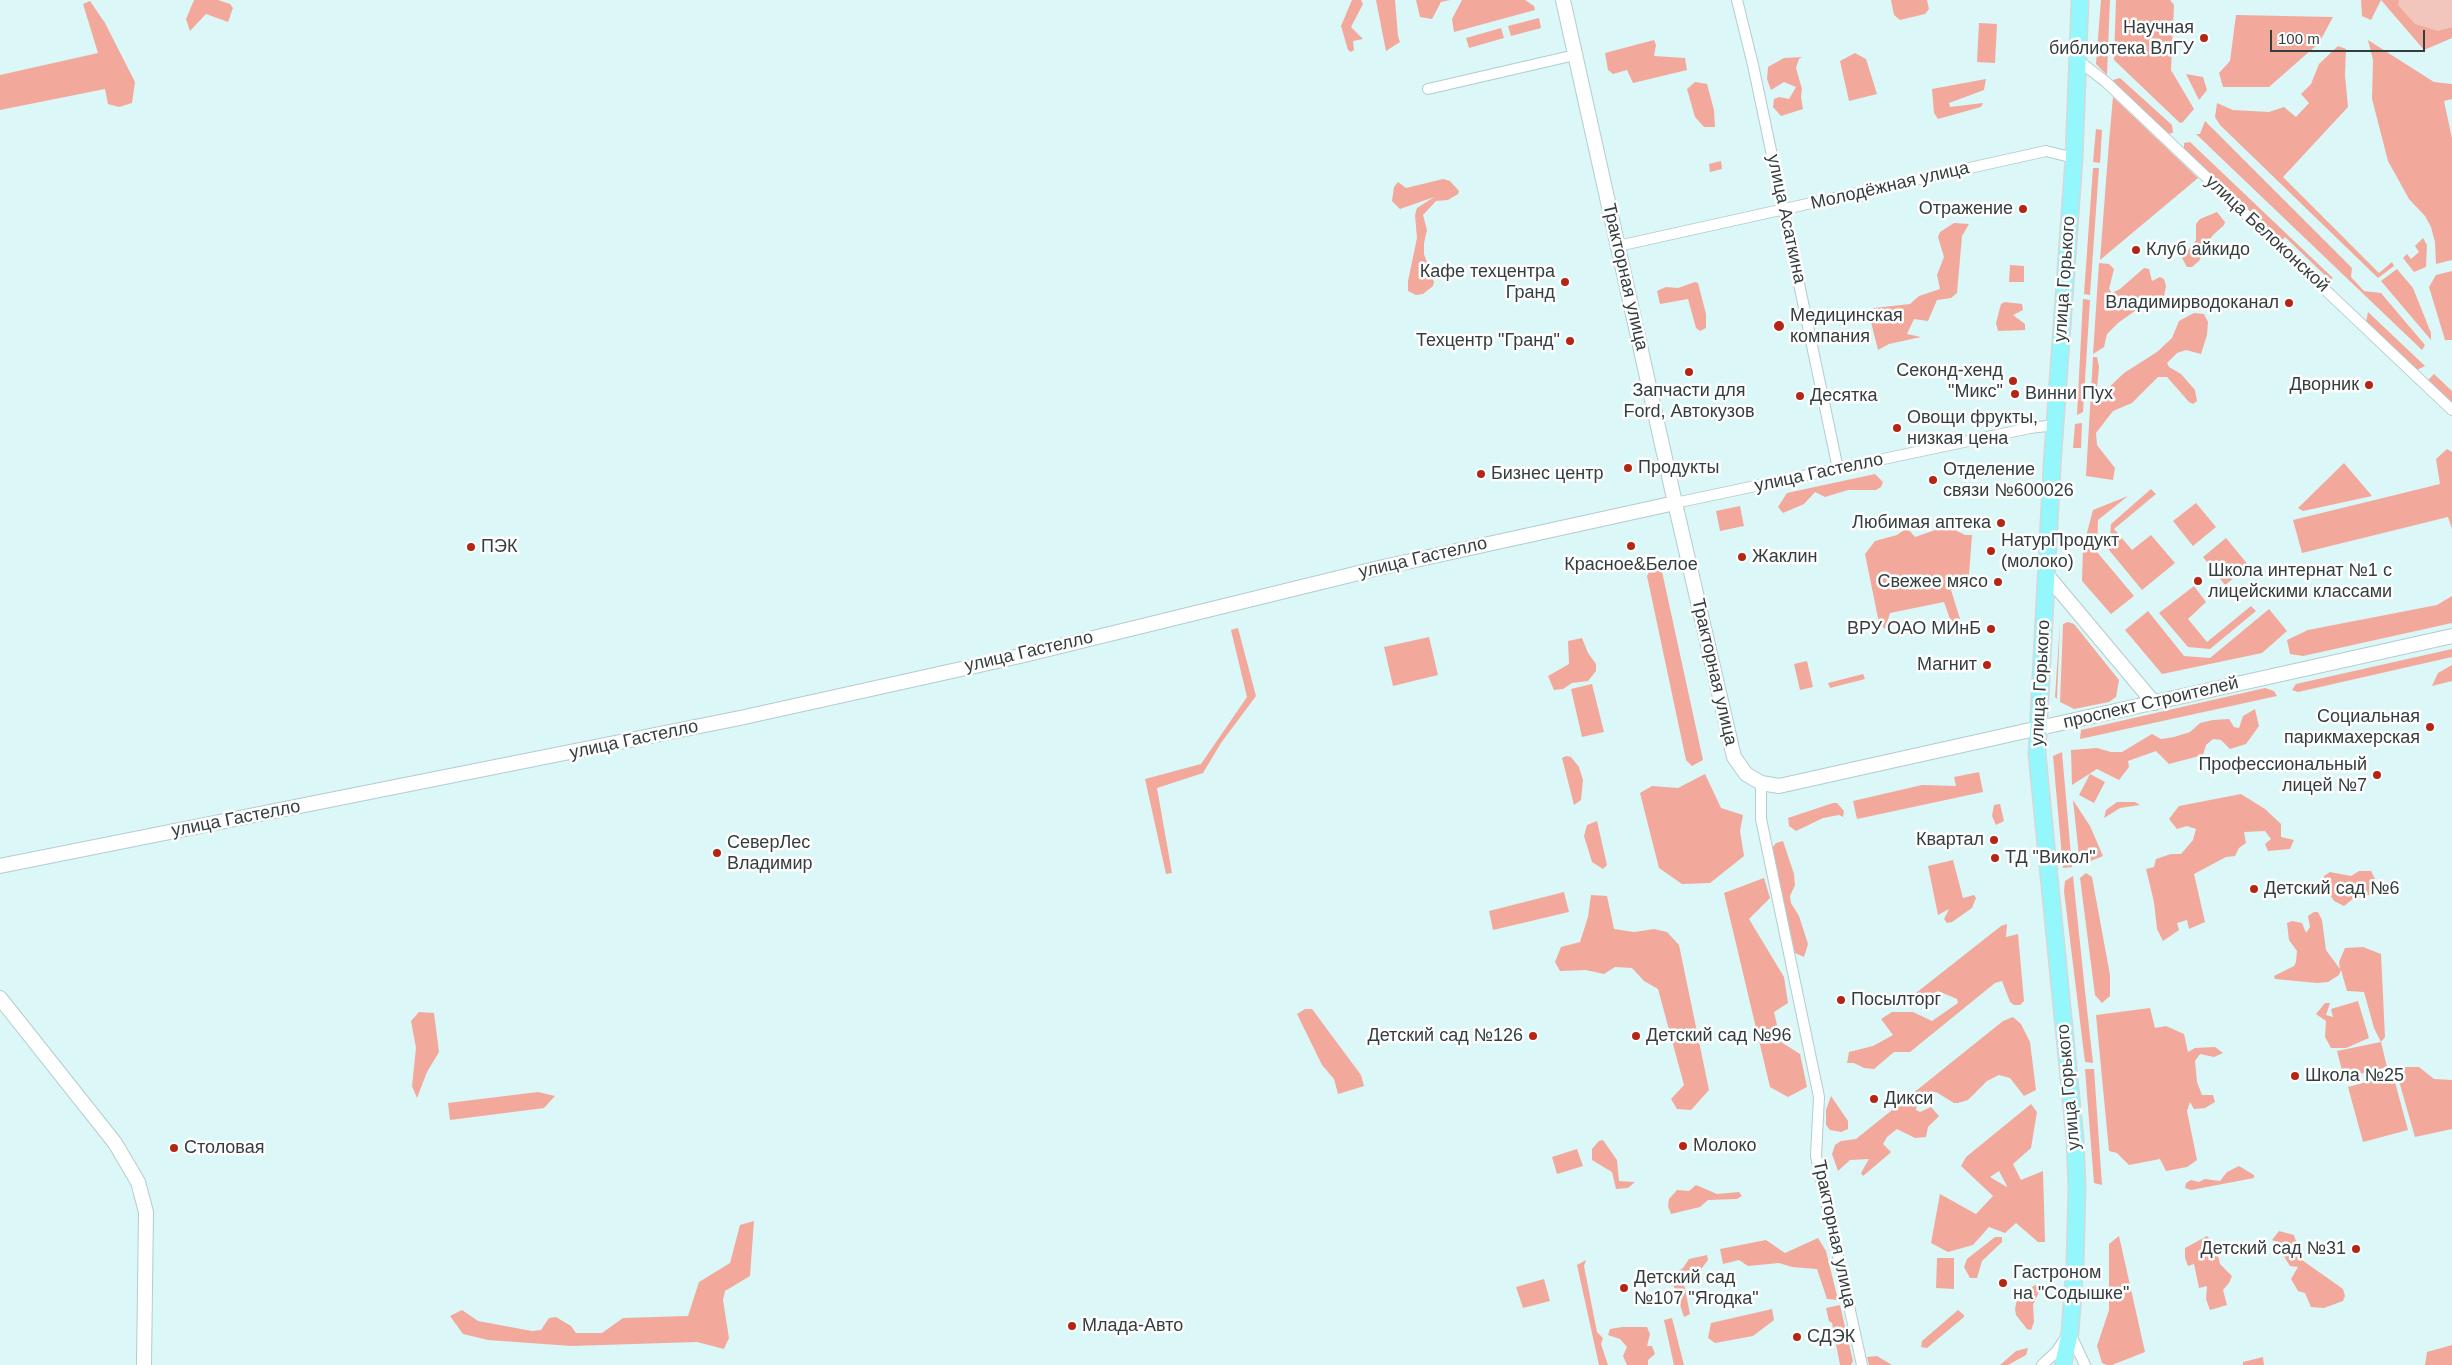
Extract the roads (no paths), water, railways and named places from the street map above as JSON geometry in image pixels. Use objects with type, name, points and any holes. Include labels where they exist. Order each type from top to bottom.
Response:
[{"type":"main road","name":"Тракторная улица","points":[[1563,0],[1675,503],[1734,757],[1746,774],[1761,783]]},
{"type":"main road","name":"улица Горького","points":[[2063,1365],[2070,1332],[2075,1265],[2076,1148],[2037,754],[2055,425],[2074,158],[2080,0]]},
{"type":"main road","name":"улица Гастелло","points":[[0,866],[740,718],[1020,656],[1379,568],[1675,503]]},
{"type":"main road","points":[[2046,574],[2154,703]]},
{"type":"main road","name":"проспект Строителей","points":[[1761,783],[1782,785],[2452,636]]},
{"type":"main road","points":[[0,998],[115,1143],[138,1182],[146,1212],[144,1365]]},
{"type":"street","name":"улица Асаткина","points":[[1737,0],[1838,469]]},
{"type":"street","points":[[1428,89],[1575,55]]},
{"type":"street","name":"улица Белоконской","points":[[2079,61],[2106,82],[2452,410]]},
{"type":"street","name":"Молодёжная улица","points":[[1618,246],[2046,151],[2074,158]]},
{"type":"street","name":"улица Гастелло","points":[[1675,503],[2030,428],[2055,425]]},
{"type":"street","name":"Тракторная улица","points":[[1761,783],[1761,819],[1819,1097],[1816,1156],[1862,1365]]},
{"type":"street","points":[[2042,1365],[2056,1352],[2070,1332]]},
{"type":"street","points":[[2070,1332],[2085,1365]]},
{"type":"place","name":"Научная библиотека ВлГУ","points":[[2204,38]]},
{"type":"place","name":"Отражение","points":[[2023,209]]},
{"type":"place","name":"Клуб айкидо","points":[[2136,250]]},
{"type":"place","name":"Кафе техцентра Гранд","points":[[1565,282]]},
{"type":"place","name":"Владимирводоканал","points":[[2289,303]]},
{"type":"place","name":"Медицинская компания","points":[[1779,326]]},
{"type":"place","name":"Техцентр \"Гранд\"","points":[[1570,341]]},
{"type":"place","name":"Запчасти для Ford, Автокузов","points":[[1689,372]]},
{"type":"place","name":"Секонд-хенд \"Микс\"","points":[[2013,381]]},
{"type":"place","name":"Дворник","points":[[2369,385]]},
{"type":"place","name":"Винни Пух","points":[[2015,394]]},
{"type":"place","name":"Десятка","points":[[1800,396]]},
{"type":"place","name":"Овощи фрукты, низкая цена","points":[[1897,428]]},
{"type":"place","name":"Продукты","points":[[1628,468]]},
{"type":"place","name":"Бизнес центр","points":[[1481,474]]},
{"type":"place","name":"Отделение связи №600026","points":[[1933,480]]},
{"type":"place","name":"Любимая аптека","points":[[2001,523]]},
{"type":"place","name":"Красное&Белое","points":[[1631,546]]},
{"type":"place","name":"ПЭК","points":[[471,547]]},
{"type":"place","name":"НатурПродукт (молоко)","points":[[1991,551]]},
{"type":"place","name":"Жаклин","points":[[1742,557]]},
{"type":"place","name":"Школа интернат №1 с лицейскими классами","points":[[2198,581]]},
{"type":"place","name":"Свежее мясо","points":[[1998,582]]},
{"type":"place","name":"ВРУ ОАО МИнБ","points":[[1991,629]]},
{"type":"place","name":"Магнит","points":[[1987,665]]},
{"type":"place","name":"Социальная парикмахерская","points":[[2430,727]]},
{"type":"place","name":"Профессиональный лицей №7","points":[[2377,775]]},
{"type":"place","name":"Квартал","points":[[1994,840]]},
{"type":"place","name":"СеверЛес Владимир","points":[[717,853]]},
{"type":"place","name":"ТД \"Викол\"","points":[[1995,858]]},
{"type":"place","name":"Детский сад №6","points":[[2254,889]]},
{"type":"place","name":"Посылторг","points":[[1841,1000]]},
{"type":"place","name":"Детский сад №126","points":[[1533,1036]]},
{"type":"place","name":"Детский сад №96","points":[[1636,1036]]},
{"type":"place","name":"Школа №25","points":[[2295,1076]]},
{"type":"place","name":"Дикси","points":[[1874,1099]]},
{"type":"place","name":"Молоко","points":[[1683,1146]]},
{"type":"place","name":"Столовая","points":[[174,1148]]},
{"type":"place","name":"Детский сад №31","points":[[2356,1249]]},
{"type":"place","name":"Гастроном на \"Содышке\"","points":[[2003,1283]]},
{"type":"place","name":"Детский сад №107 \"Ягодка\"","points":[[1624,1288]]},
{"type":"place","name":"Млада-Авто","points":[[1072,1326]]},
{"type":"place","name":"СДЭК","points":[[1797,1337]]}]
